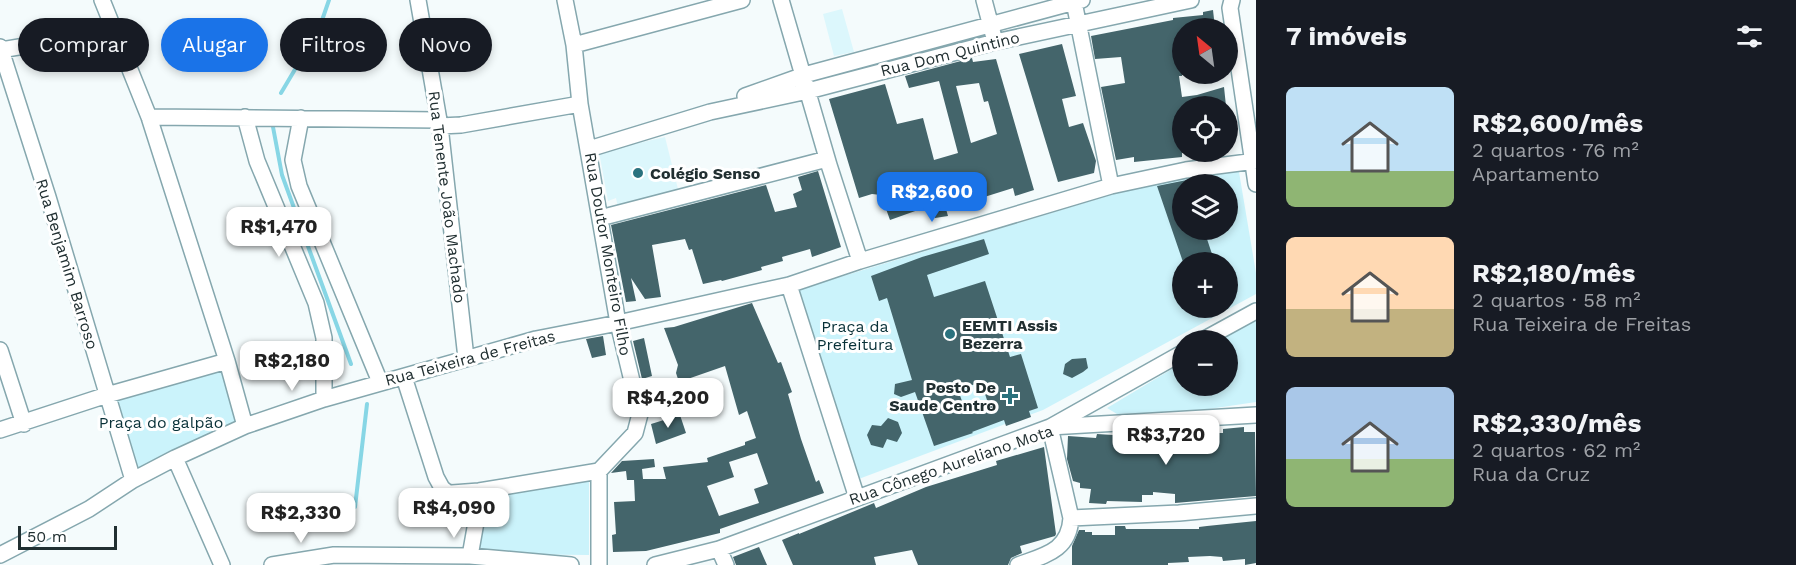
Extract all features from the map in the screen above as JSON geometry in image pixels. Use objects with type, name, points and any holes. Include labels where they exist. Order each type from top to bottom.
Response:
[{"type":"street","points":[[102,0],[110,18]]},
{"type":"street","name":"Rua Tenente João Machado","points":[[418,0],[439,123],[466,358]]},
{"type":"street","name":"Rua Doutor Monteiro Filho","points":[[565,0],[574,45],[580,104],[618,323],[640,414],[634,433],[599,471]]},
{"type":"street","points":[[574,45],[720,3],[742,0]]},
{"type":"street","points":[[781,0],[827,159],[860,261]]},
{"type":"street","points":[[984,0],[995,42]]},
{"type":"street","name":"Rua Dom Quintino","points":[[589,149],[710,112],[808,91],[995,42],[1191,0]]},
{"type":"street","points":[[1078,1],[1079,24],[1111,186]]},
{"type":"street","name":"Rua Dom Quintino","points":[[710,112],[743,97],[804,75],[1078,1]]},
{"type":"street","points":[[1229,3],[1256,184]]},
{"type":"street","points":[[0,49],[18,46]]},
{"type":"street","name":"Rua Benjamim Barroso","points":[[0,49],[48,198],[133,480]]},
{"type":"street","points":[[131,72],[149,117],[227,361],[245,426]]},
{"type":"street","points":[[149,117],[301,118],[461,124],[580,104]]},
{"type":"street","points":[[244,117],[257,161],[318,312],[324,338],[324,399]]},
{"type":"street","points":[[301,118],[293,160],[299,186],[380,382]]},
{"type":"street","points":[[600,218],[827,159]]},
{"type":"street","name":"Rua Teixeira de Freitas","points":[[0,555],[89,509],[133,480],[175,458],[245,426],[324,399],[536,339],[789,285],[860,261],[1111,186],[1186,170],[1254,161]]},
{"type":"street","points":[[789,285],[857,498]]},
{"type":"street","points":[[1221,330],[1256,310]]},
{"type":"street","points":[[0,350],[24,424]]},
{"type":"street","points":[[1018,565],[1053,551],[1061,544],[1070,524],[1050,428],[1172,358]]},
{"type":"street","points":[[0,430],[107,395],[227,361]]},
{"type":"street","points":[[404,376],[436,477],[447,492],[478,491],[599,471],[599,565]]},
{"type":"street","name":"Rua Cônego Aureliano Mota","points":[[656,565],[719,549],[1050,428],[1256,415]]},
{"type":"street","points":[[175,458],[222,565]]},
{"type":"street","points":[[470,556],[478,511],[478,491]]},
{"type":"street","points":[[1070,524],[1256,506]]},
{"type":"street","points":[[719,549],[726,565]]},
{"type":"street","points":[[272,565],[334,555],[470,556],[571,565]]},
{"type":"shaded area","points":[[842,9],[854,52],[834,56],[823,14]]},
{"type":"shaded area","name":"Colégio Senso","points":[[665,137],[679,193],[618,208],[616,198],[608,201],[599,152]]},
{"type":"green space","name":"Praça da Prefeitura","points":[[1190,171],[1239,172],[1256,273],[1256,294],[1238,304],[1238,252],[1172,252],[1172,318],[1212,318],[1190,330],[1172,330],[1172,340],[1043,410],[856,480],[797,290],[1172,176],[1172,240],[1238,240],[1238,174],[1180,174]]},
{"type":"green space","points":[[1256,319],[1256,402],[1189,412],[1117,414],[1107,408],[1172,369],[1172,396],[1238,396],[1237,330]]},
{"type":"green space","name":"Praça do galpão","points":[[225,365],[238,425],[136,473],[114,399]]},
{"type":"green space","points":[[589,480],[589,555],[479,554],[480,510],[486,496]]},
{"type":"building","points":[[1213,10],[1214,18],[1173,18],[1203,15],[1203,12]]},
{"type":"building","points":[[1172,20],[1172,84],[1180,84],[1182,96],[1172,96],[1172,158],[1134,162],[1134,157],[1116,160],[1101,87],[1125,83],[1121,57],[1095,59],[1091,36]]},
{"type":"building","points":[[1062,44],[1076,96],[1062,99],[1069,127],[1083,123],[1096,161],[1094,173],[1058,182],[1019,54]]},
{"type":"building","points":[[972,58],[973,62],[996,59],[1034,190],[1015,196],[1013,188],[946,209],[948,216],[935,218],[932,205],[890,220],[881,195],[872,194],[859,198],[829,99],[885,84],[897,124],[923,118],[934,160],[958,153],[939,81],[909,88],[905,76]],"holes":[[[979,83],[984,102],[988,101],[997,134],[971,143],[956,86]]]},
{"type":"building","points":[[1224,87],[1225,96],[1190,96],[1197,95]]},
{"type":"building","points":[[818,171],[841,247],[812,257],[810,249],[782,257],[783,261],[761,267],[762,270],[703,284],[692,249],[689,250],[685,239],[652,245],[661,297],[645,299],[631,278],[636,301],[626,302],[611,225],[766,185],[775,212],[797,207],[793,194],[802,190],[798,177]]},
{"type":"building","points":[[1172,183],[1172,230],[1157,186]]},
{"type":"building","points":[[984,239],[989,254],[927,275],[934,297],[985,281],[1010,357],[1021,354],[1038,408],[1029,411],[1031,417],[1006,426],[1004,420],[934,446],[915,392],[901,397],[894,394],[895,384],[912,380],[887,298],[879,301],[871,276],[922,257]],"holes":[[[981,382],[988,403],[966,412],[958,390]]]},
{"type":"building","points":[[1175,240],[1207,240],[1211,252],[1180,252]]},
{"type":"building","points":[[752,303],[778,363],[781,362],[792,392],[788,394],[801,439],[816,482],[819,480],[824,493],[720,529],[720,533],[646,551],[613,552],[612,535],[616,534],[614,502],[635,501],[634,480],[627,480],[626,471],[611,473],[622,461],[654,459],[655,467],[642,469],[643,479],[666,479],[663,467],[708,462],[707,458],[745,445],[745,442],[756,438],[747,411],[739,415],[725,366],[679,382],[676,373],[678,365],[664,328]],"holes":[[[757,453],[768,484],[754,489],[759,503],[719,516],[707,486],[734,477],[729,462]]]},
{"type":"building","points":[[603,336],[606,355],[592,358],[586,339]]},
{"type":"building","points":[[644,338],[652,376],[642,379],[633,341]]},
{"type":"building","points":[[1086,358],[1088,368],[1083,372],[1072,378],[1063,374],[1065,364],[1072,359]]},
{"type":"building","points":[[680,415],[686,433],[656,444],[651,424]]},
{"type":"building","points":[[888,418],[898,422],[902,433],[897,442],[887,439],[883,448],[871,445],[867,435],[872,425],[881,426]]},
{"type":"building","points":[[1244,427],[1244,432],[1255,432],[1256,496],[1175,503],[1175,494],[1153,492],[1153,495],[1142,495],[1142,502],[1089,503],[1091,489],[1080,488],[1080,483],[1073,481],[1067,459],[1068,436],[1096,438],[1097,434],[1113,435],[1113,438],[1168,439],[1168,433],[1223,433],[1223,429]]},
{"type":"building","points":[[1044,447],[1056,534],[1020,546],[1022,553],[1011,558],[1008,565],[918,565],[912,550],[874,557],[876,565],[793,565],[782,540],[874,503],[876,508],[926,487],[997,465],[996,461]]},
{"type":"building","points":[[1256,521],[1256,563],[1245,565],[1245,559],[1223,561],[1222,557],[1210,556],[1188,557],[1189,562],[1168,563],[1168,565],[1072,565],[1072,546],[1079,530],[1092,532],[1092,535],[1115,535],[1115,526],[1125,526],[1126,529],[1199,529],[1199,527]]},
{"type":"building","points":[[759,547],[767,565],[736,565],[733,557]]},
{"type":"waterway","points":[[281,93],[319,29],[329,0]]},
{"type":"waterway","points":[[273,127],[282,175],[351,364]]},
{"type":"waterway","points":[[355,507],[367,404]]},
{"type":"place","name":"Colégio Senso","points":[[638,173]]},
{"type":"place","name":"EEMTI Assis Bezerra","points":[[950,334]]},
{"type":"place","name":"Posto De Saude Centro","points":[[1010,396]]}]
